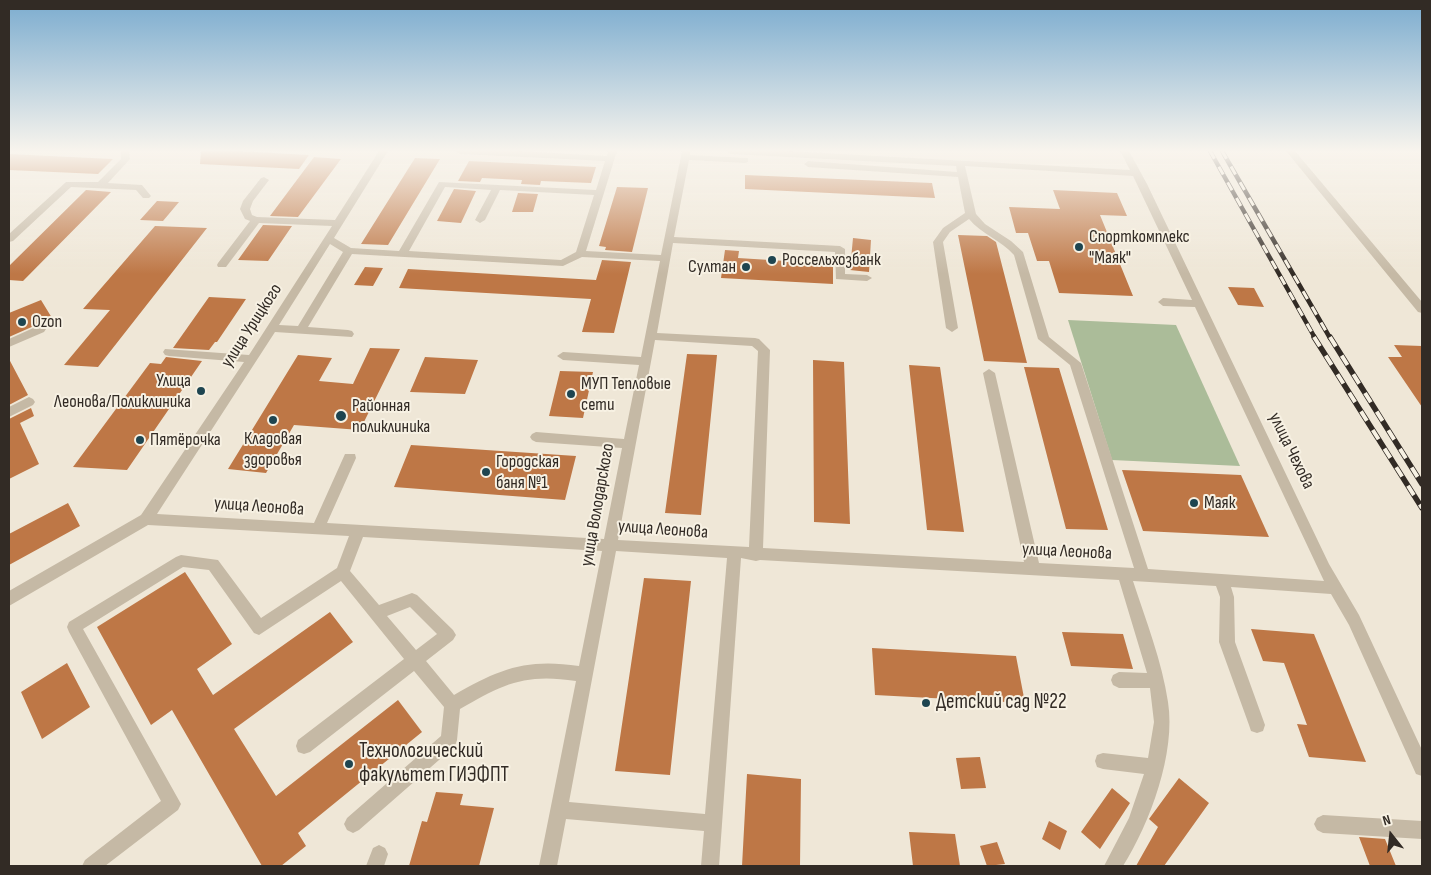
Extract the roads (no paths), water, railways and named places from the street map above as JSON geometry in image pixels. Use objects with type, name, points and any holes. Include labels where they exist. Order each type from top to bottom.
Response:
[{"type":"street","points":[[9,240],[61,192]]},
{"type":"street","points":[[143,192],[146,196]]},
{"type":"street","points":[[255,192],[245,209],[248,217],[256,220],[339,223]]},
{"type":"street","name":"улица Урицкого","points":[[146,519],[252,359],[358,192]]},
{"type":"street","points":[[402,254],[438,192]]},
{"type":"street","points":[[480,220],[495,192]]},
{"type":"street","points":[[580,192],[600,193],[580,254]]},
{"type":"street","name":"улица Володарского","points":[[548,866],[678,192]]},
{"type":"street","points":[[965,192],[970,214],[978,222],[1013,246],[1019,254],[1044,339],[1075,363],[1143,575]]},
{"type":"street","name":"улица Чехова","points":[[1145,192],[1324,568],[1354,620],[1422,768]]},
{"type":"street","points":[[1324,192],[1422,309]]},
{"type":"street","points":[[952,328],[938,242],[946,230],[970,214]]},
{"type":"street","points":[[222,265],[256,220]]},
{"type":"street","points":[[328,239],[349,251],[402,254],[563,263],[580,254],[665,258]]},
{"type":"street","points":[[668,240],[840,249],[840,276],[867,278]]},
{"type":"street","points":[[301,330],[349,251]]},
{"type":"street","points":[[1163,302],[1198,304]]},
{"type":"street","points":[[272,328],[348,334]]},
{"type":"street","points":[[9,343],[40,329]]},
{"type":"street","points":[[649,336],[755,342],[764,350],[756,554]]},
{"type":"street","points":[[168,352],[252,359]]},
{"type":"street","points":[[563,356],[645,361]]},
{"type":"street","points":[[989,373],[1033,569]]},
{"type":"street","points":[[9,412],[30,402]]},
{"type":"street","points":[[536,437],[629,444]]},
{"type":"street","points":[[317,530],[350,458]]},
{"type":"street","points":[[9,599],[146,519]]},
{"type":"street","name":"улица Леонова","points":[[146,519],[1143,575],[1336,588]]},
{"type":"street","points":[[90,866],[172,804],[74,627],[181,561],[213,564],[259,628],[342,572],[358,532]]},
{"type":"street","points":[[710,866],[734,553]]},
{"type":"street","points":[[342,572],[452,705],[448,740],[353,824]]},
{"type":"street","points":[[1113,866],[1125,848],[1146,796],[1155,767],[1162,724],[1156,681],[1124,574]]},
{"type":"street","points":[[1222,581],[1227,597],[1227,642],[1257,725]]},
{"type":"street","points":[[304,746],[448,635],[412,600],[376,613]]},
{"type":"street","points":[[452,705],[488,684],[514,674],[540,670],[586,675]]},
{"type":"street","points":[[1119,680],[1156,681]]},
{"type":"street","points":[[1102,761],[1155,767]]},
{"type":"street","points":[[560,810],[713,824]]},
{"type":"street","points":[[1323,824],[1422,830]]},
{"type":"railway","points":[[1233,192],[1315,338]]},
{"type":"railway","points":[[1246,192],[1330,338]]},
{"type":"railway","points":[[1314,337],[1422,508]]},
{"type":"railway","points":[[1330,337],[1422,484]]},
{"type":"place","name":"Спорткомплекс \"Маяк\"","points":[[1079,247]]},
{"type":"place","name":"Россельхозбанк","points":[[772,260]]},
{"type":"place","name":"Султан","points":[[746,267]]},
{"type":"place","name":"Ozon","points":[[22,322]]},
{"type":"place","name":"Улица Леонова/Поликлиника","points":[[201,391]]},
{"type":"place","name":"МУП Тепловые сети","points":[[571,394]]},
{"type":"place","name":"Районная поликлиника","points":[[341,416]]},
{"type":"place","name":"Кладовая здоровья","points":[[273,420]]},
{"type":"place","name":"Пятёрочка","points":[[140,440]]},
{"type":"place","name":"Городская баня №1","points":[[486,472]]},
{"type":"place","name":"Маяк","points":[[1194,503]]},
{"type":"place","name":"Детский сад №22","points":[[926,703]]},
{"type":"place","name":"Технологический факультет ГИЭФПТ","points":[[349,764]]}]
